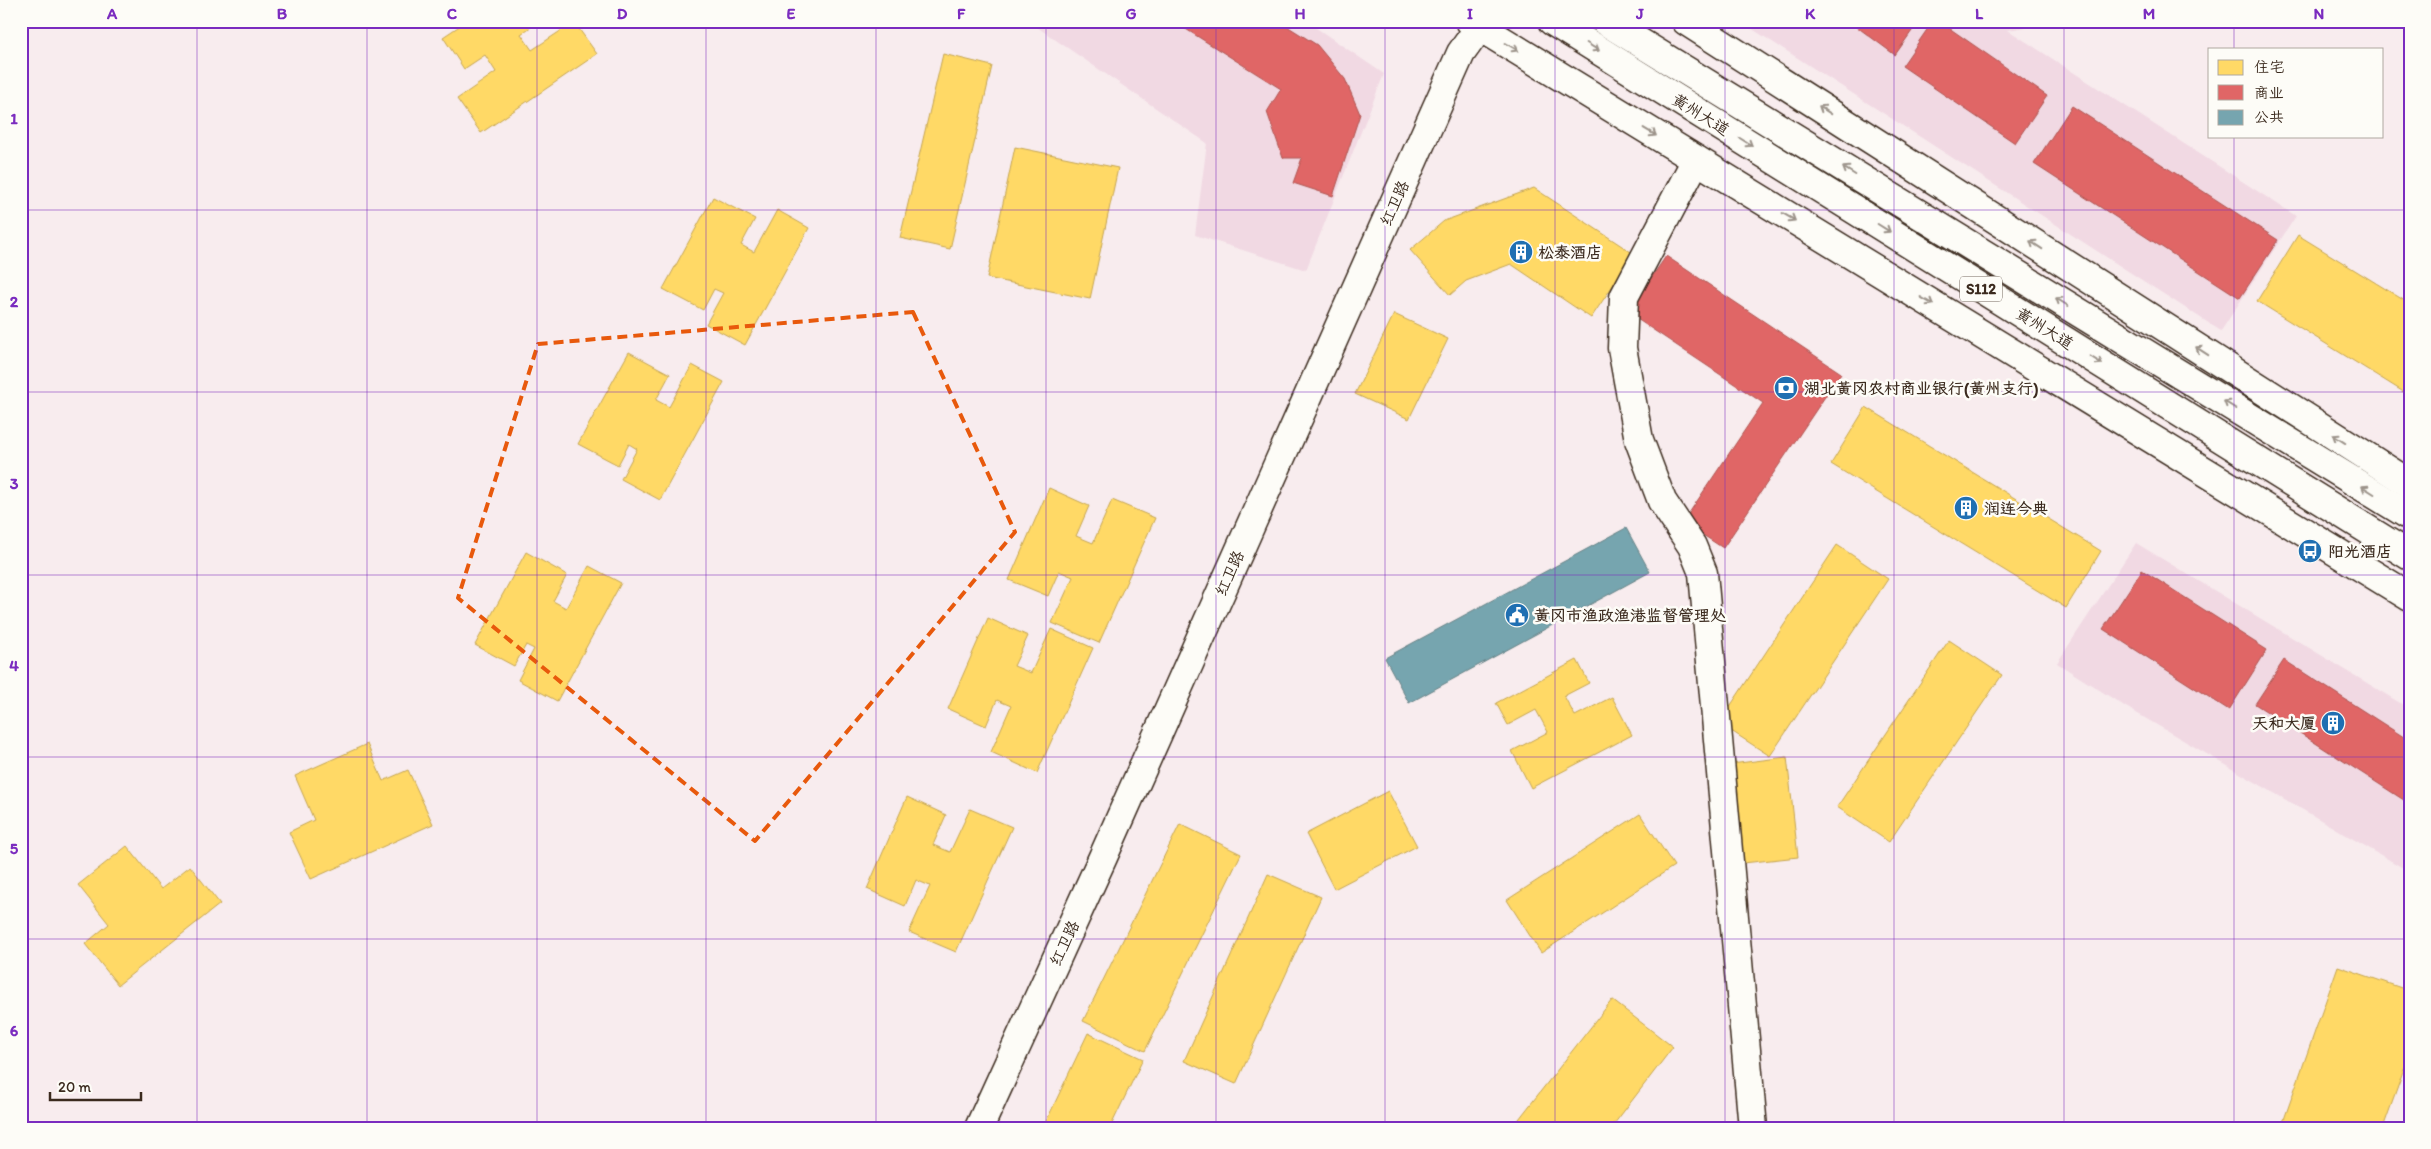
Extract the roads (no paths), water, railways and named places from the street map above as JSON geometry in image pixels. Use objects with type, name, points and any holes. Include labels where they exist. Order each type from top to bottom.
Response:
[{"type":"street","name":"黄州大道","points":[[1552,21],[2410,556]]},
{"type":"street","name":"黄州大道","points":[[1605,21],[2410,516]]},
{"type":"street","points":[[1686,21],[2410,484]]},
{"type":"street","points":[[1478,23],[1696,160],[2410,597]]},
{"type":"street","name":"红卫路","points":[[979,1128],[1108,848],[1461,53],[1478,23]]},
{"type":"street","points":[[1696,160],[1624,297],[1622,348],[1639,440],[1662,502],[1692,546],[1702,573],[1753,1128]]},
{"type":"place","name":"松泰酒店","points":[[1521,252]]},
{"type":"place","name":"湖北黄冈农村商业银行(黄州支行)","points":[[1786,388]]},
{"type":"place","name":"润连今典","points":[[1966,508]]},
{"type":"place","name":"阳光酒店","points":[[2310,551]]},
{"type":"place","name":"黄冈市渔政渔港监督管理处","points":[[1517,615]]},
{"type":"place","name":"天和大厦","points":[[2333,723]]}]
